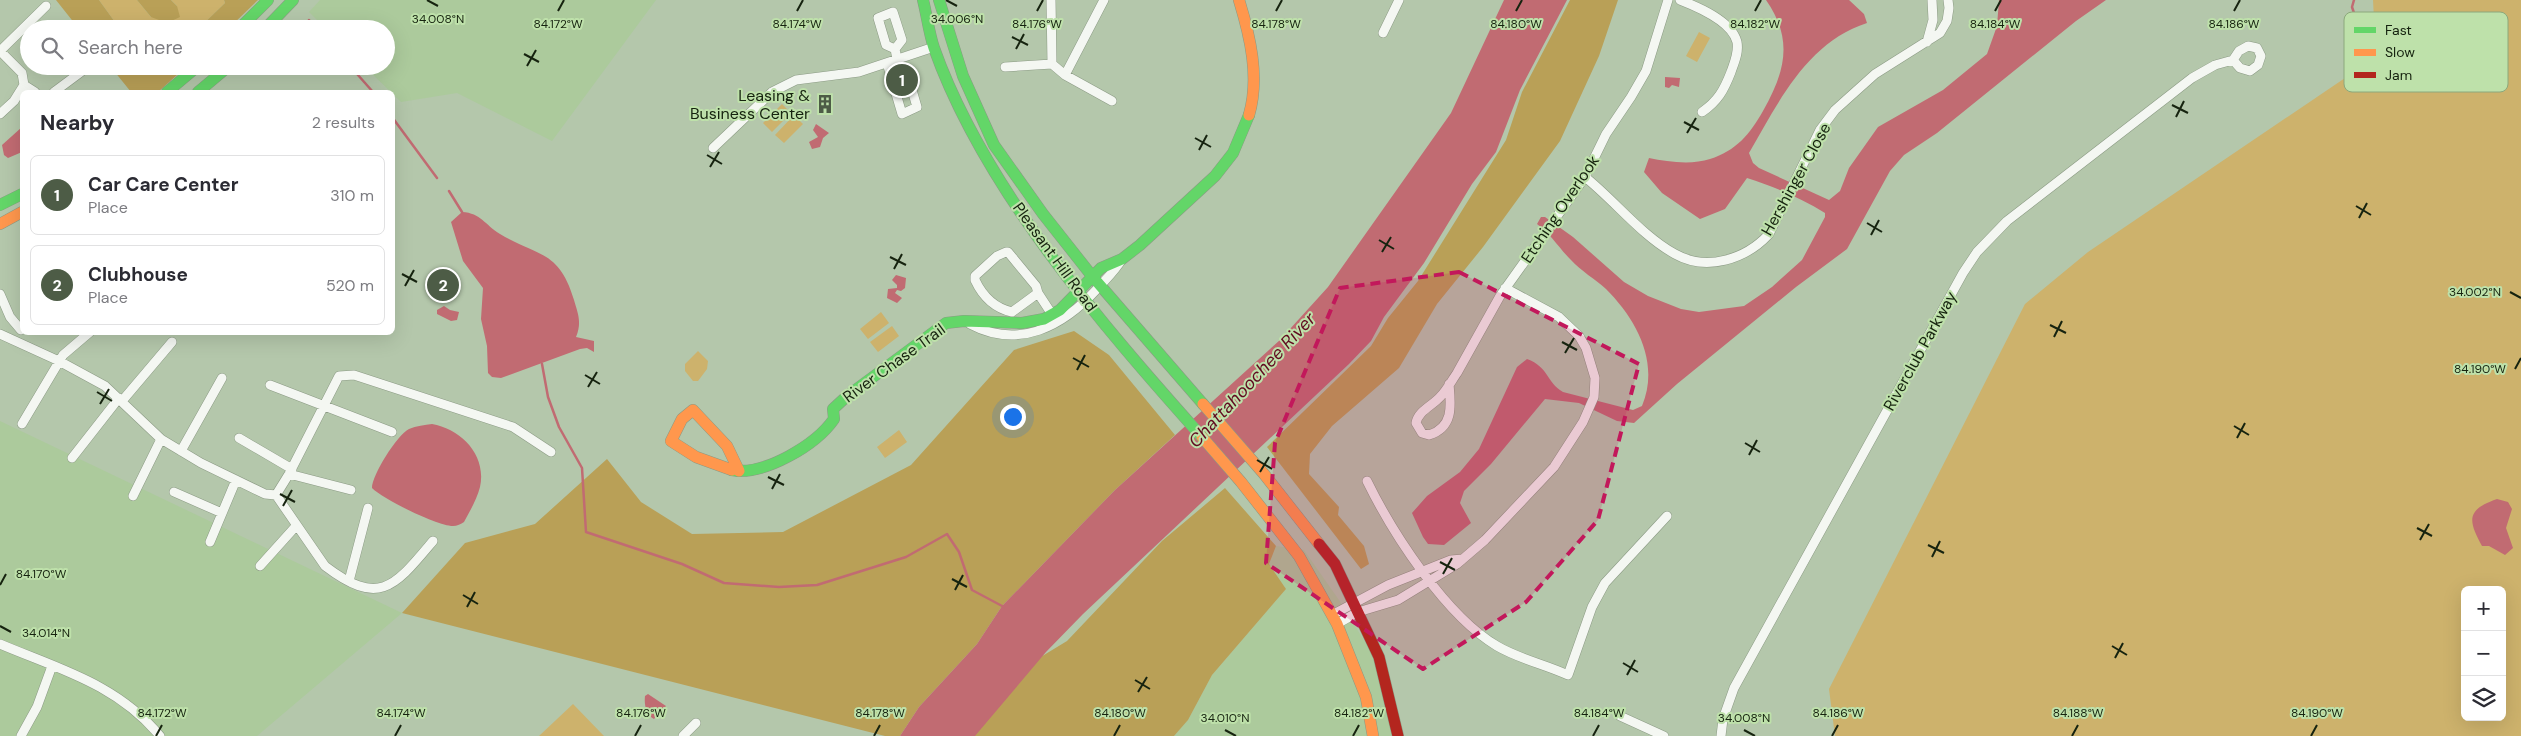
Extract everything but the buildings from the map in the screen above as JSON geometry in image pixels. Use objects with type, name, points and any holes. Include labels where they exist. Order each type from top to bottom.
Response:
[{"type":"main road","points":[[248,20],[268,0]]},
{"type":"main road","points":[[274,20],[293,0]]},
{"type":"main road","name":"Pleasant Hill Road","points":[[923,0],[934,47],[952,93],[977,142],[1031,226],[1083,296],[1173,405],[1241,482],[1299,556],[1334,620],[1366,697],[1373,736]]},
{"type":"main road","name":"Pleasant Hill Road","points":[[939,0],[963,76],[994,145],[1043,214],[1092,276],[1264,474],[1335,564],[1380,657],[1398,736]]},
{"type":"main road","points":[[1083,296],[1092,276],[1112,261],[1122,259],[1170,218],[1218,172],[1238,142],[1253,99],[1255,73],[1248,27],[1239,0]]},
{"type":"main road","points":[[934,47],[948,65],[981,136],[994,145]]},
{"type":"main road","points":[[169,90],[187,75]]},
{"type":"main road","points":[[200,90],[218,75]]},
{"type":"main road","points":[[0,206],[20,195]]},
{"type":"main road","points":[[0,224],[20,213]]},
{"type":"main road","name":"River Chase Trail","points":[[738,471],[727,446],[693,410],[682,419],[671,441],[682,450],[720,467],[746,473],[798,451],[832,425],[834,419],[833,409],[846,397],[946,323],[960,320],[991,324],[1055,320],[1083,296]]},
{"type":"street","points":[[1051,0],[1052,64]]},
{"type":"street","points":[[1065,75],[1104,0]]},
{"type":"street","points":[[1383,33],[1399,0]]},
{"type":"street","name":"Etching Overlook","points":[[1449,384],[1451,410],[1445,426],[1430,436],[1422,433],[1416,423],[1417,417],[1440,396],[1449,384],[1505,288],[1554,217],[1585,177],[1606,134],[1646,71],[1668,0]]},
{"type":"street","points":[[1680,0],[1720,20],[1732,30],[1737,42],[1737,55],[1722,93],[1716,102],[1702,112]]},
{"type":"street","points":[[1927,42],[1933,20],[1932,0]]},
{"type":"street","name":"Hershinger Close","points":[[1585,177],[1607,194],[1656,241],[1676,255],[1696,261],[1732,260],[1758,245],[1776,223],[1820,130],[1835,110],[1875,74],[1940,33],[1947,21],[1948,0]]},
{"type":"street","points":[[32,20],[46,6]]},
{"type":"street","points":[[20,31],[0,51],[20,70]]},
{"type":"street","points":[[713,148],[772,92],[796,80],[859,72],[934,47]]},
{"type":"street","points":[[895,49],[898,59]]},
{"type":"street","name":"Riverclub Parkway","points":[[1720,736],[1723,719],[1734,688],[1963,273],[1977,252],[2007,221],[2192,78],[2216,65],[2233,60]]},
{"type":"street","points":[[887,63],[895,92],[902,114],[918,107],[912,90],[895,92]]},
{"type":"street","points":[[1005,67],[1052,64],[1065,75],[1112,101]]},
{"type":"street","points":[[21,90],[24,85],[22,75]]},
{"type":"street","points":[[57,90],[77,75]]},
{"type":"street","points":[[24,85],[32,90]]},
{"type":"street","points":[[0,114],[20,91]]},
{"type":"street","points":[[1038,293],[1012,312],[1004,310],[990,302],[978,285],[976,276],[997,256],[1008,252],[1036,286],[1038,293],[1055,320]]},
{"type":"street","name":"River Chase Trail","points":[[1083,296],[1100,285],[1117,268],[1122,259]]},
{"type":"street","points":[[1356,608],[1398,600],[1463,559],[1484,540],[1554,467],[1587,414],[1594,397],[1595,378],[1586,348],[1579,336],[1559,317],[1505,288]]},
{"type":"street","points":[[0,294],[10,317],[20,326]]},
{"type":"street","points":[[4,338],[20,329]]},
{"type":"street","points":[[22,424],[59,361],[87,335]]},
{"type":"street","points":[[4,338],[59,361],[105,386],[161,439],[181,451],[265,494],[276,495]]},
{"type":"street","points":[[72,458],[172,342]]},
{"type":"street","points":[[276,495],[290,472],[323,404],[339,376],[354,375],[394,390],[514,427],[551,452]]},
{"type":"street","points":[[181,451],[222,378]]},
{"type":"street","points":[[270,385],[392,432]]},
{"type":"street","points":[[239,438],[290,472],[351,490]]},
{"type":"street","points":[[133,496],[161,439]]},
{"type":"street","points":[[210,542],[236,480]]},
{"type":"street","points":[[1367,480],[1380,504],[1450,607],[1481,636],[1521,658],[1568,675],[1592,607],[1604,583],[1667,516]]},
{"type":"street","points":[[174,492],[222,513]]},
{"type":"street","points":[[276,495],[325,566],[349,581],[369,590],[382,588],[403,576],[433,541]]},
{"type":"street","points":[[349,581],[368,508]]},
{"type":"street","points":[[260,566],[296,526]]},
{"type":"street","points":[[1334,620],[1356,608],[1379,589],[1451,560],[1463,559]]},
{"type":"street","points":[[0,644],[93,681],[130,706],[160,736]]},
{"type":"street","points":[[21,736],[37,707],[52,666]]},
{"type":"street","points":[[1620,716],[1664,736]]},
{"type":"street","points":[[683,736],[696,724]]},
{"type":"highlighted area","points":[[1459,272],[1639,364],[1598,520],[1526,602],[1423,669],[1266,563],[1275,443],[1340,288]]},
{"type":"shaded area","points":[[56,0],[99,0],[113,20],[72,20]]},
{"type":"shaded area","points":[[99,0],[137,0],[151,17],[177,6],[171,0],[224,0],[225,3],[207,20],[113,20]]},
{"type":"shaded area","points":[[137,0],[171,0],[177,6],[180,17],[174,20],[159,20],[151,17]]},
{"type":"shaded area","points":[[224,0],[258,0],[237,20],[207,20],[225,3]]},
{"type":"shaded area","points":[[320,0],[656,0],[552,141],[457,93],[401,102],[395,96],[395,90],[389,90],[373,75],[395,75],[395,20],[317,20],[309,12]]},
{"type":"shaded area","points":[[1570,0],[1618,0],[1599,56],[1560,141],[1483,247],[1437,304],[1399,368],[1332,426],[1310,454],[1309,474],[1339,507],[1338,515],[1364,546],[1369,564],[1361,569],[1267,447],[1371,346],[1388,318],[1418,281],[1506,140],[1522,92]]},
{"type":"shaded area","points":[[2373,0],[2521,0],[2521,736],[1835,736],[1829,689],[2025,304],[2088,252],[2344,79],[2344,92],[2508,92],[2508,12],[2374,12]]},
{"type":"shaded area","points":[[1699,32],[1710,38],[1697,62],[1686,56]]},
{"type":"shaded area","points":[[117,75],[177,75],[160,90],[129,90]]},
{"type":"shaded area","points":[[782,104],[791,113],[772,132],[763,123]]},
{"type":"shaded area","points":[[794,115],[803,124],[784,143],[775,135]]},
{"type":"shaded area","points":[[881,312],[889,323],[868,339],[860,329]]},
{"type":"shaded area","points":[[892,326],[899,336],[878,352],[870,342]]},
{"type":"shaded area","points":[[1074,331],[1109,355],[1175,435],[1115,490],[1002,606],[977,644],[919,707],[900,736],[885,736],[402,613],[465,543],[535,524],[607,459],[641,502],[692,534],[783,532],[911,465],[1014,350]]},
{"type":"shaded area","points":[[698,351],[708,361],[707,369],[698,381],[693,381],[685,371],[685,364]]},
{"type":"shaded area","points":[[0,421],[402,613],[257,736],[0,736]]},
{"type":"shaded area","points":[[899,430],[907,442],[885,458],[877,447]]},
{"type":"shaded area","points":[[1225,488],[1276,546],[1269,564],[1286,589],[1212,675],[1188,720],[1174,736],[963,736],[1008,677],[1067,641],[1162,541]]},
{"type":"shaded area","points":[[1276,546],[1304,550],[1339,600],[1381,668],[1395,736],[1174,736],[1188,720],[1212,675],[1286,589],[1269,564]]},
{"type":"shaded area","points":[[573,704],[604,736],[539,736]]},
{"type":"water","name":"Chattahoochee River","points":[[1504,0],[1567,0],[1520,90],[1496,152],[1472,184],[1424,263],[1384,317],[1371,341],[1349,364],[1083,614],[1046,652],[975,736],[900,736],[919,707],[977,644],[1002,606],[1115,490],[1280,340],[1328,287],[1451,113]]},
{"type":"water","points":[[1766,0],[1849,0],[1864,14],[1867,23],[1846,32],[1827,44],[1811,59],[1783,95],[1749,153],[1753,163],[1759,168],[1829,200],[1840,191],[1849,168],[1878,127],[1943,90],[1987,54],[1997,26],[1999,0],[2106,0],[2076,21],[1937,133],[1904,155],[1890,171],[1847,249],[1796,287],[1677,384],[1634,423],[1617,421],[1579,403],[1545,399],[1491,464],[1464,491],[1460,503],[1471,523],[1444,545],[1428,544],[1412,513],[1427,496],[1460,472],[1479,449],[1517,367],[1527,359],[1540,366],[1553,384],[1563,392],[1633,410],[1642,406],[1647,390],[1647,358],[1636,328],[1606,289],[1575,264],[1537,224],[1541,217],[1545,217],[1573,237],[1624,282],[1648,296],[1681,309],[1699,312],[1744,306],[1772,287],[1802,260],[1825,217],[1825,213],[1788,193],[1747,178],[1725,209],[1700,219],[1662,193],[1644,172],[1649,158],[1672,162],[1688,162],[1703,161],[1719,156],[1741,141],[1753,127],[1777,83],[1783,56],[1783,42],[1780,29],[1775,15]]},
{"type":"water","points":[[1665,77],[1680,78],[1679,87],[1672,85],[1669,88],[1665,87]]},
{"type":"water","points":[[816,124],[829,133],[823,138],[820,147],[812,149],[809,142],[818,137],[813,130]]},
{"type":"water","points":[[20,129],[20,153],[8,158],[4,155],[2,145]]},
{"type":"water","points":[[462,212],[478,217],[495,231],[537,252],[554,263],[562,272],[568,284],[577,310],[579,322],[576,337],[594,341],[594,352],[587,348],[580,349],[501,378],[492,377],[488,373],[487,346],[481,319],[483,288],[463,261],[451,222]]},
{"type":"water","points":[[896,275],[906,278],[905,288],[901,291],[897,290],[895,293],[902,298],[897,303],[887,298],[888,289],[897,288],[897,285],[892,280]]},
{"type":"water","points":[[444,306],[459,312],[457,320],[451,321],[437,314],[437,310]]},
{"type":"water","points":[[432,424],[453,431],[462,438],[470,445],[480,464],[480,487],[477,496],[464,522],[456,526],[445,525],[423,517],[387,499],[372,488],[376,474],[398,439],[409,429]]},
{"type":"water","points":[[2497,499],[2508,502],[2512,509],[2506,528],[2513,548],[2505,555],[2489,546],[2482,546],[2472,523],[2475,512],[2480,507]]},
{"type":"water","points":[[648,694],[666,706],[654,719],[649,715],[645,706],[645,696]]},
{"type":"waterway","points":[[2354,0],[2352,7],[2354,12]]},
{"type":"waterway","points":[[358,75],[371,90]]},
{"type":"waterway","points":[[395,121],[437,178]]},
{"type":"waterway","points":[[449,191],[462,212]]},
{"type":"waterway","points":[[542,364],[548,397],[559,427],[582,468],[586,532],[682,564],[724,583],[779,587],[817,585],[906,557],[947,534],[959,552],[972,590],[1004,607]]},
{"type":"traffic: fast","points":[[248,20],[268,0]]},
{"type":"traffic: fast","points":[[274,20],[293,0]]},
{"type":"traffic: fast","points":[[923,0],[934,48],[956,101],[983,153],[1015,204],[1087,302],[1125,349],[1202,437]]},
{"type":"traffic: fast","points":[[939,0],[963,76],[994,145],[1043,214],[1092,276],[1203,404]]},
{"type":"traffic: fast","points":[[169,90],[187,75]]},
{"type":"traffic: fast","points":[[200,90],[218,75]]},
{"type":"traffic: fast","points":[[732,470],[745,471],[759,468],[774,463],[802,448],[826,429],[834,419],[833,409],[846,397],[946,323],[964,321],[1022,323],[1044,319],[1060,310],[1101,268],[1122,259],[1140,245],[1215,176],[1233,153],[1249,115]]},
{"type":"traffic: fast","points":[[0,205],[20,195]]},
{"type":"traffic: slow","points":[[1239,0],[1250,42],[1254,71],[1254,86],[1249,115]]},
{"type":"traffic: slow","points":[[0,224],[20,213]]},
{"type":"traffic: slow","points":[[1203,404],[1264,474],[1319,544]]},
{"type":"traffic: slow","points":[[732,470],[696,457],[671,441],[682,419],[693,410],[727,446],[739,471]]},
{"type":"traffic: slow","points":[[1202,437],[1241,482],[1299,556],[1337,624],[1366,697],[1373,736]]},
{"type":"traffic: jam","points":[[1319,544],[1335,564],[1379,657],[1398,736]]},
{"type":"place","name":"Car Care Center","points":[[902,80]]},
{"type":"place","name":"Leasing & Business Center","points":[[825,104]]},
{"type":"place","name":"Clubhouse","points":[[443,285]]}]
